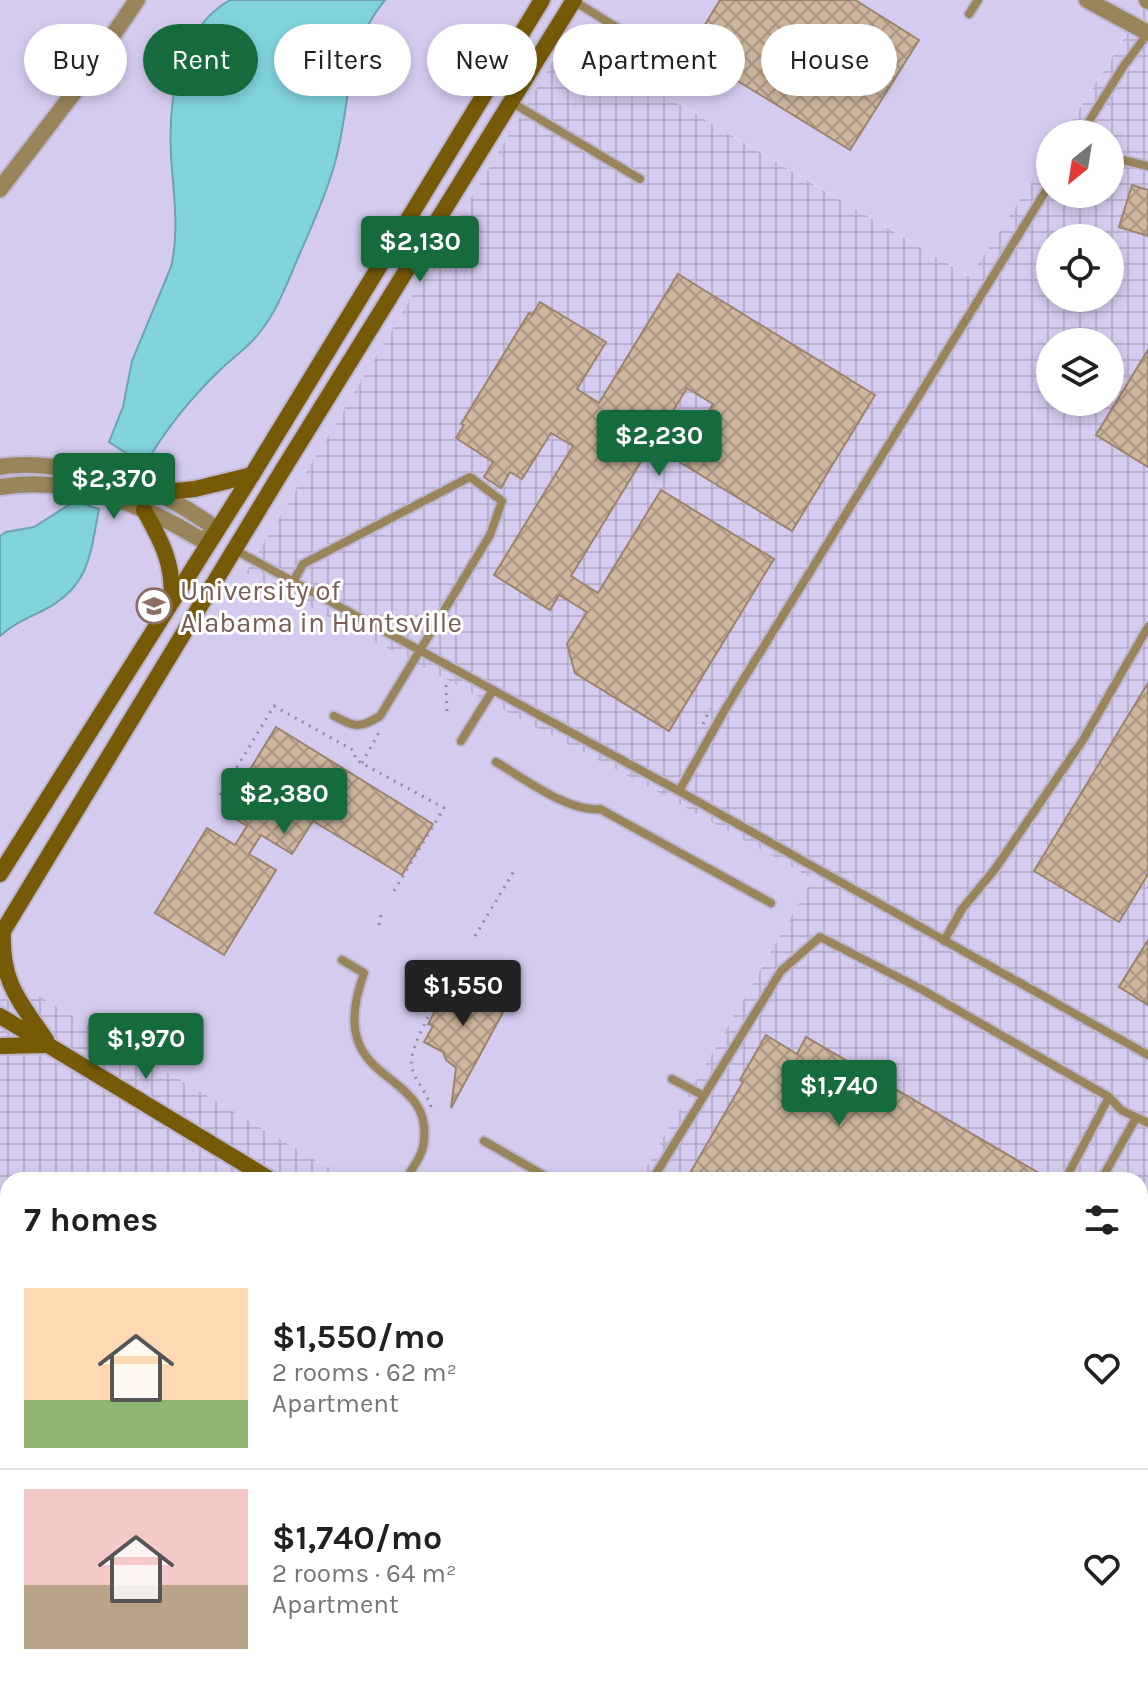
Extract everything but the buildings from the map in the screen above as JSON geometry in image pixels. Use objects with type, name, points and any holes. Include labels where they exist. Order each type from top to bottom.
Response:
[{"type":"main road","points":[[0,874],[252,475],[542,0]]},
{"type":"main road","points":[[49,1045],[9,985],[2,956],[2,934],[574,0]]},
{"type":"main road","points":[[157,493],[195,489],[252,475]]},
{"type":"main road","points":[[144,510],[168,557],[173,587],[171,602]]},
{"type":"main road","points":[[0,1016],[244,1172]]},
{"type":"main road","points":[[0,1046],[49,1045]]},
{"type":"street","points":[[0,189],[72,95],[137,0]]},
{"type":"street","points":[[1087,0],[1148,33]]},
{"type":"street","points":[[0,467],[12,465],[77,470],[157,493],[210,524],[213,536],[235,550]]},
{"type":"street","points":[[0,487],[63,486],[144,510],[200,539],[213,536]]},
{"type":"lane","points":[[574,0],[612,24]]},
{"type":"lane","points":[[969,14],[978,0]]},
{"type":"lane","points":[[1090,120],[1148,33]]},
{"type":"lane","points":[[511,102],[640,179]]},
{"type":"lane","points":[[1124,160],[1148,166]]},
{"type":"lane","points":[[679,791],[727,706],[1036,207]]},
{"type":"lane","points":[[293,582],[303,564],[470,477],[502,501],[490,535],[380,716],[367,725],[353,726],[334,716]]},
{"type":"lane","points":[[235,550],[679,791],[1148,1055]]},
{"type":"lane","points":[[944,941],[962,909],[995,869],[1083,740],[1148,627]]},
{"type":"lane","points":[[461,741],[493,690]]},
{"type":"lane","points":[[496,762],[563,800],[586,810],[600,809],[771,903]]},
{"type":"lane","points":[[657,1172],[781,971],[820,937],[919,988],[1109,1097],[1121,1110],[1148,1123]]},
{"type":"lane","points":[[342,960],[364,973],[357,991],[354,1024],[360,1048],[414,1099],[424,1129],[423,1150],[410,1172]]},
{"type":"lane","points":[[672,1079],[702,1095]]},
{"type":"lane","points":[[1069,1172],[1109,1097]]},
{"type":"lane","points":[[1106,1172],[1136,1118]]},
{"type":"lane","points":[[484,1141],[538,1172]]},
{"type":"path","points":[[446,685],[447,711]]},
{"type":"path","points":[[220,795],[274,706],[353,750],[356,760],[444,808],[391,896]]},
{"type":"path","points":[[702,724],[710,709]]},
{"type":"path","points":[[362,763],[381,729]]},
{"type":"path","points":[[475,936],[514,871]]},
{"type":"path","points":[[379,925],[382,910]]},
{"type":"path","points":[[433,1114],[426,1092],[411,1067],[411,1057],[422,1029],[463,957]]},
{"type":"shaded area","name":"University of Alabama in Huntsville","points":[[0,0],[1148,0],[1072,120],[1036,120],[1036,176],[971,277],[665,96],[745,96],[745,24],[553,24],[553,61],[537,88],[537,24],[427,24],[427,96],[532,96],[247,573],[658,792],[813,879],[644,1172],[336,1172],[0,973]]},
{"type":"shaded area","points":[[230,0],[385,0],[368,24],[274,24],[274,96],[348,96],[331,177],[267,323],[179,414],[145,465],[109,442],[123,407],[132,361],[174,253],[171,133],[174,96],[258,96],[258,24],[202,24]]},
{"type":"shaded area","points":[[1148,1],[1148,1172],[644,1172],[813,879],[658,792],[246,573],[532,96],[537,96],[537,88],[553,61],[553,96],[665,96],[970,277],[1036,176],[1036,208],[1124,208],[1124,120],[1072,120]]},
{"type":"shaded area","points":[[75,501],[99,509],[90,555],[79,580],[59,601],[0,636],[0,536],[34,527]]},
{"type":"shaded area","points":[[0,973],[336,1172],[0,1172]]},
{"type":"place","name":"University of Alabama in Huntsville","points":[[154,606]]}]
